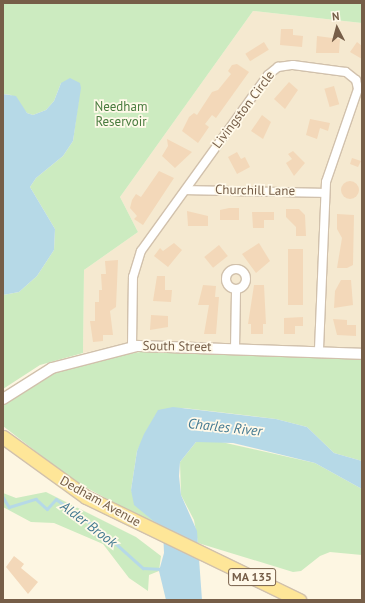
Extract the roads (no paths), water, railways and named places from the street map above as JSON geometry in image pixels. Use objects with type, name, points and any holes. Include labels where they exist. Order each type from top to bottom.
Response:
[{"type":"main road","name":"Dedham Avenue","points":[[3,437],[79,493],[158,533],[298,600]]},
{"type":"street","name":"Livingston Circle","points":[[132,346],[132,290],[137,260],[268,75],[278,67],[290,65],[343,71],[357,83],[357,98],[325,193],[319,352]]},
{"type":"street","name":"Churchill Lane","points":[[186,190],[325,193]]},
{"type":"street","points":[[235,349],[236,289]]},
{"type":"street","name":"South Street","points":[[3,399],[52,368],[132,346],[362,354]]},
{"type":"water","name":"Needham Reservoir","points":[[70,78],[80,83],[81,88],[73,141],[63,156],[36,178],[30,187],[55,229],[54,250],[37,276],[19,292],[3,295],[3,94],[16,96],[27,113],[33,115],[46,110],[54,101],[61,83]]},
{"type":"water","name":"Charles River","points":[[173,407],[276,419],[307,427],[334,453],[362,461],[362,489],[315,463],[233,443],[196,442],[180,462],[179,476],[181,495],[197,531],[202,600],[166,600],[159,571],[164,553],[163,529],[134,505],[131,490],[137,451],[144,434],[158,410]]},
{"type":"waterway","name":"Alder Brook","points":[[3,497],[9,507],[36,499],[47,509],[56,499],[103,532],[143,568],[162,569]]}]
